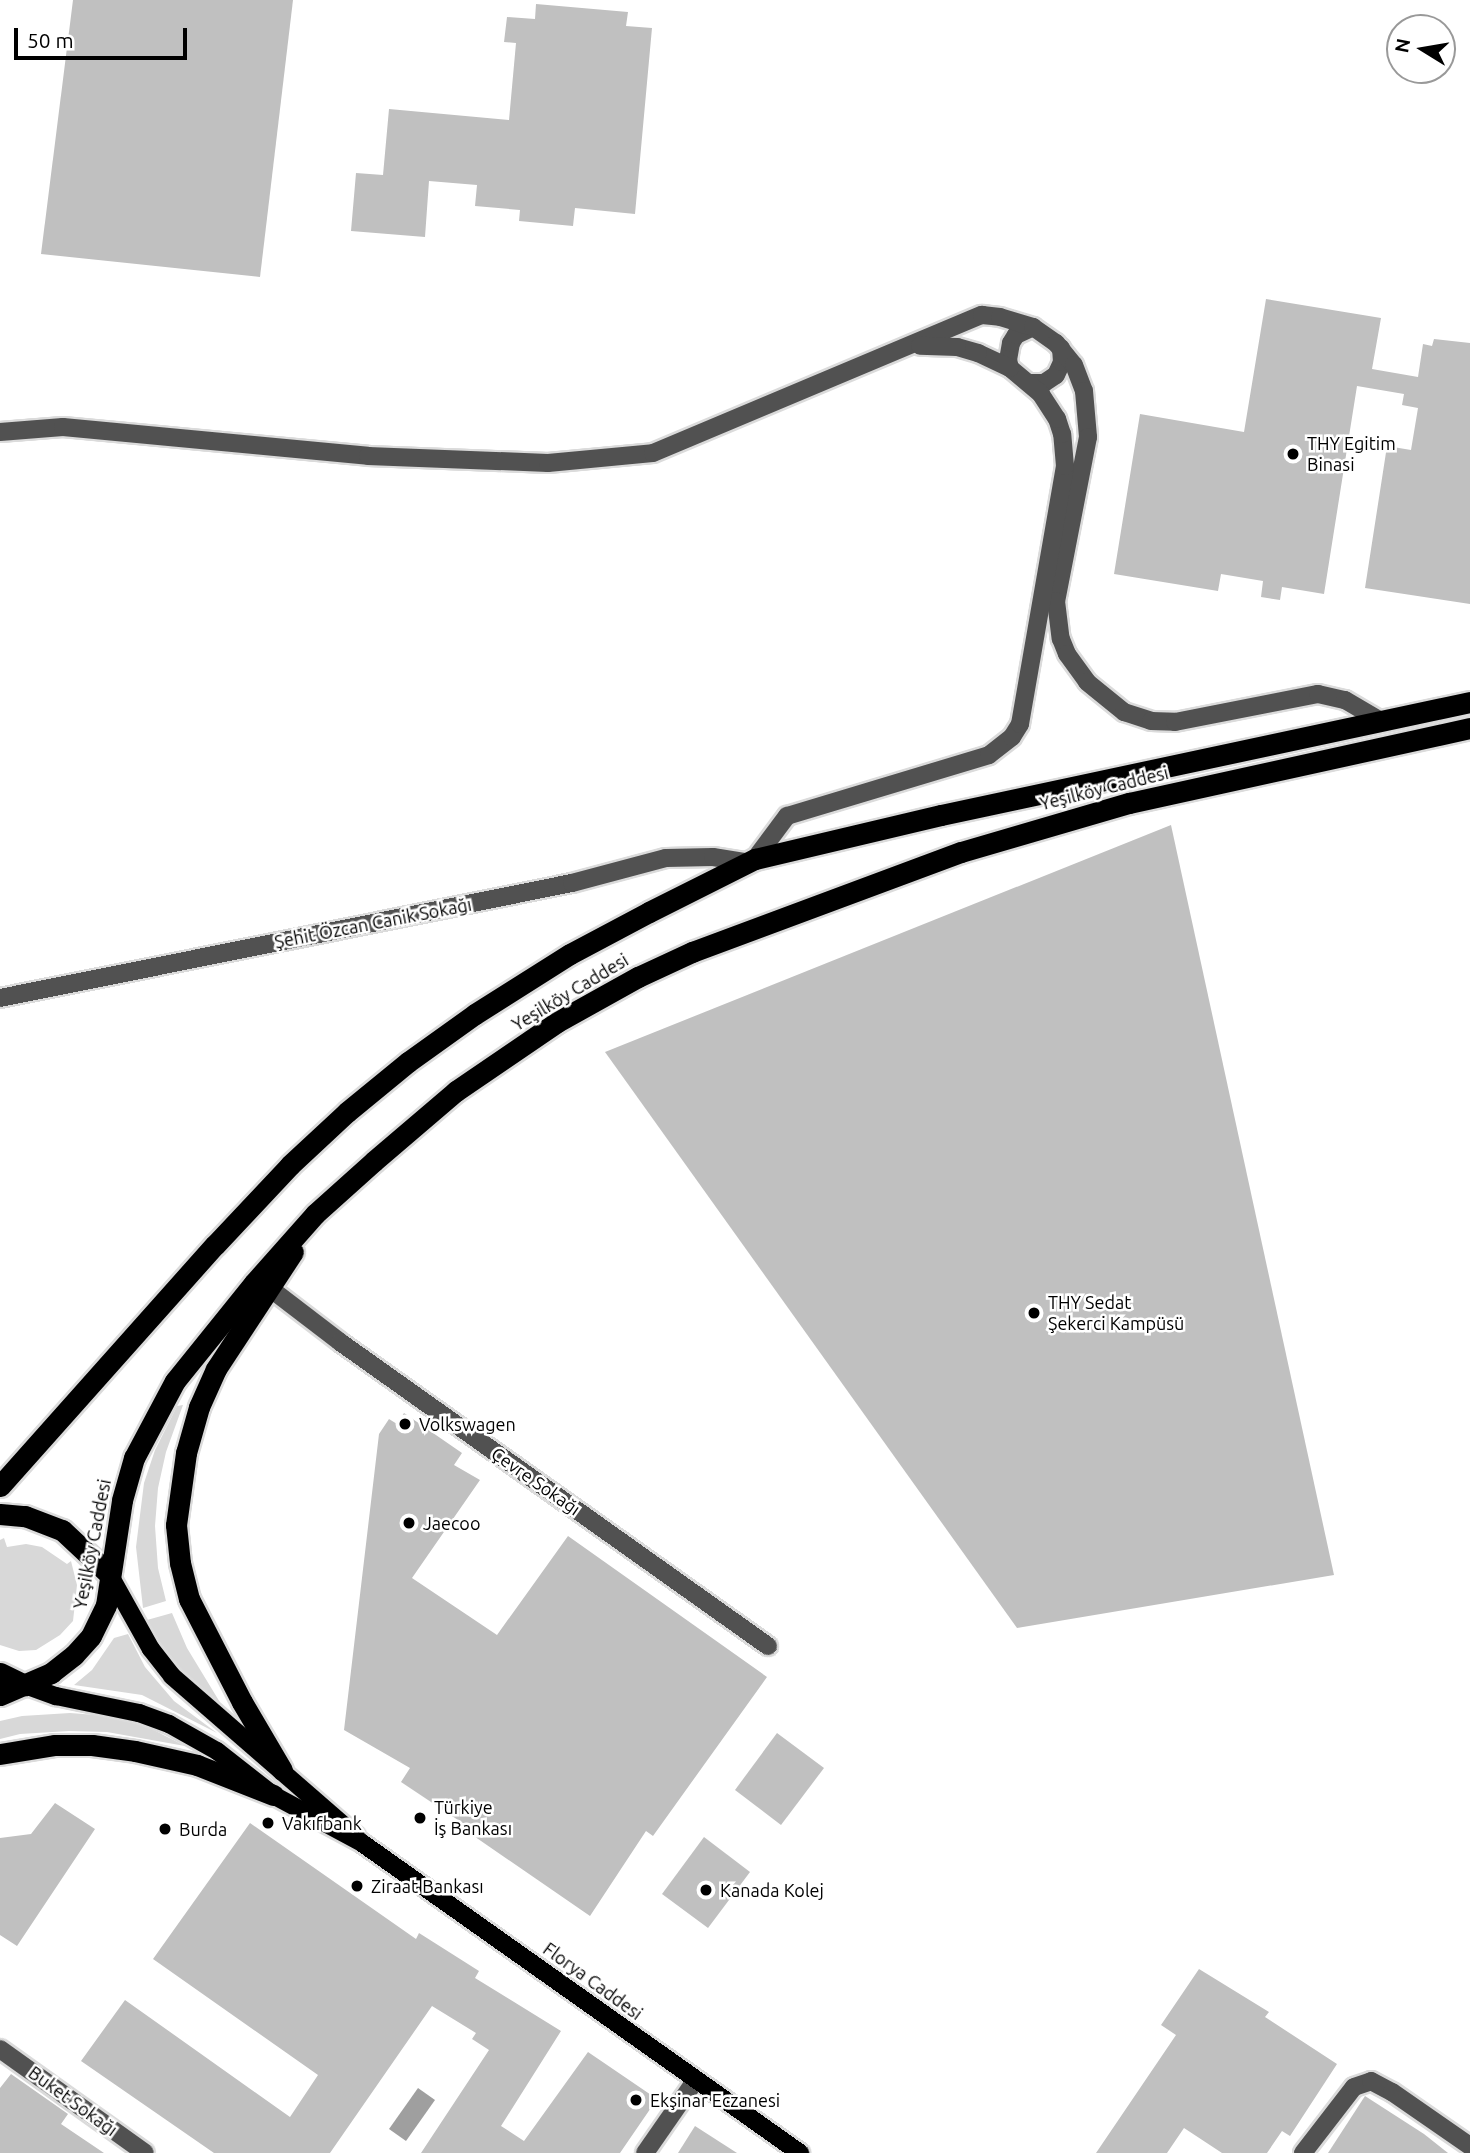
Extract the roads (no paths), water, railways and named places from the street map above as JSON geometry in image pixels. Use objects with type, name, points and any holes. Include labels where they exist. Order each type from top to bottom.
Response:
[{"type":"highway","name":"Yeşilköy Caddesi","points":[[0,1486],[215,1245],[290,1165],[347,1112],[408,1062],[559,961],[649,912],[731,874],[751,860],[941,815],[1470,702]]},
{"type":"highway","name":"Yeşilköy Caddesi","points":[[0,1695],[51,1673],[74,1655],[91,1636],[106,1605],[122,1500],[134,1458],[154,1416],[200,1350],[315,1214],[456,1091],[557,1023],[638,977],[692,952],[809,906],[1032,830],[1264,772],[1470,728]]},
{"type":"highway","points":[[282,1770],[242,1702],[190,1599],[180,1563],[176,1525],[186,1453],[199,1407],[216,1370],[271,1289],[315,1214]]},
{"type":"highway","points":[[0,1514],[25,1516],[62,1530],[109,1574]]},
{"type":"highway","points":[[0,1673],[26,1685]]},
{"type":"highway","points":[[0,1754],[55,1745],[92,1745],[135,1751],[197,1765],[273,1795]]},
{"type":"main road","name":"Florya Caddesi","points":[[109,1574],[151,1648],[172,1675],[204,1707],[347,1825],[362,1843]]},
{"type":"main road","name":"Florya Caddesi","points":[[26,1685],[56,1696],[139,1713],[169,1724],[217,1751],[273,1795],[362,1843],[800,2153]]},
{"type":"street","points":[[0,432],[63,427],[368,456],[548,463],[653,453],[755,408],[982,316],[1008,318],[1033,327],[1060,348],[1080,377],[1089,422],[1056,601],[1061,639],[1076,669],[1112,703],[1125,712],[1151,721],[1175,722],[1318,694],[1345,699],[1381,721]]},
{"type":"street","points":[[1010,368],[1008,360],[1011,343],[1016,335],[1033,327]]},
{"type":"street","points":[[751,860],[787,816],[989,755],[1007,742],[1020,724],[1065,466],[1065,450],[1057,419],[1031,383],[1010,368],[978,353],[957,347],[913,346]]},
{"type":"street","points":[[1031,383],[1044,383],[1056,375],[1062,362],[1060,348]]},
{"type":"street","name":"Şehit Özcan Canik Sokağı","points":[[0,998],[572,883],[666,858],[713,857],[751,860]]},
{"type":"street","name":"Çevre Sokağı","points":[[271,1289],[340,1342],[768,1647]]},
{"type":"street","name":"Buket Sokağı","points":[[0,2049],[145,2153]]},
{"type":"street","points":[[645,2153],[695,2081]]},
{"type":"street","points":[[1303,2153],[1354,2087],[1371,2081],[1392,2092],[1470,2146]]},
{"type":"place","name":"THY Egitim Binasi","points":[[1293,454]]},
{"type":"place","name":"THY Sedat Şekerci Kampüsü","points":[[1034,1313]]},
{"type":"place","name":"Volkswagen","points":[[405,1424]]},
{"type":"place","name":"Jaecoo","points":[[409,1523]]},
{"type":"place","name":"Türkiye İş Bankası","points":[[420,1818]]},
{"type":"place","name":"Vakıfbank","points":[[268,1823]]},
{"type":"place","name":"Burda","points":[[165,1829]]},
{"type":"place","name":"Ziraat Bankası","points":[[357,1886]]},
{"type":"place","name":"Kanada Kolej","points":[[706,1890]]},
{"type":"place","name":"Ekşinar Eczanesi","points":[[636,2100]]}]
